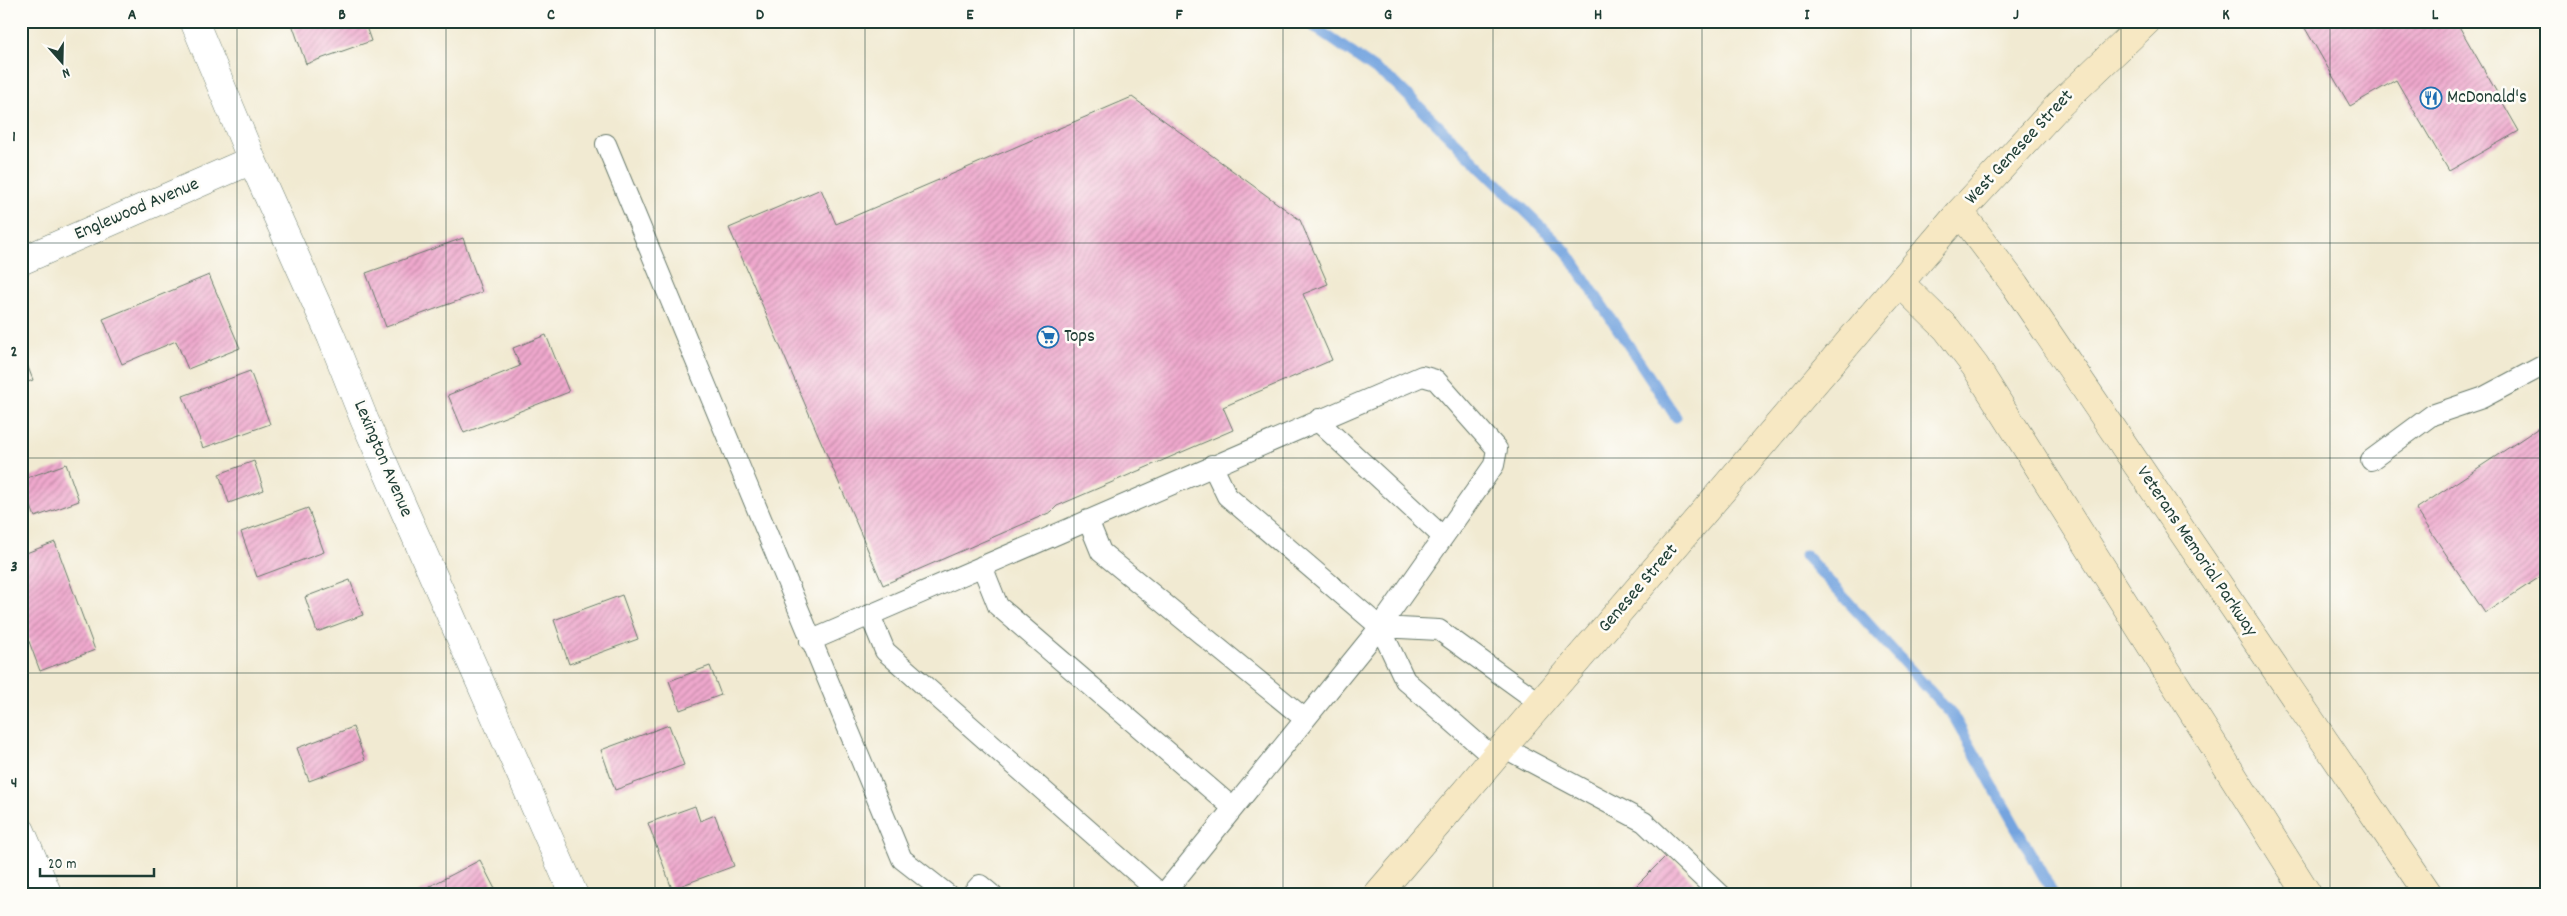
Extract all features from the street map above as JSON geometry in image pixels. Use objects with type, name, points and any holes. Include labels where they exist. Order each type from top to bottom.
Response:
[{"type":"main road","name":"West Genesee Street","points":[[1900,283],[1960,212],[2059,105],[2147,21]]},
{"type":"main road","name":"Veterans Memorial Parkway","points":[[1960,212],[2015,284],[2429,895]]},
{"type":"main road","name":"Genesee Street","points":[[1387,891],[1540,703],[1900,283]]},
{"type":"main road","points":[[1900,283],[1947,329],[1975,366],[2308,895]]},
{"type":"street","name":"Lexington Avenue","points":[[194,21],[252,160],[331,336],[364,419],[574,895]]},
{"type":"street","name":"Englewood Avenue","points":[[21,261],[252,160]]},
{"type":"street","points":[[21,831],[48,895]]},
{"type":"lane","points":[[606,144],[902,859],[948,895]]},
{"type":"lane","points":[[2371,460],[2432,414],[2482,398],[2546,364]]},
{"type":"lane","points":[[810,640],[1422,376],[1436,380],[1497,449],[1494,465],[1380,627],[1162,895],[885,651],[870,615]]},
{"type":"lane","points":[[1319,419],[1322,425],[1443,537]]},
{"type":"lane","points":[[1212,465],[1227,496],[1380,627],[1405,680],[1499,753],[1644,822],[1721,895]]},
{"type":"lane","points":[[1088,520],[1101,552],[1305,719]]},
{"type":"lane","points":[[982,566],[998,606],[1233,808]]},
{"type":"lane","points":[[1380,627],[1439,630],[1540,703]]},
{"type":"building","points":[[291,21],[364,21],[371,41],[306,64]]},
{"type":"building","points":[[2306,21],[2370,21],[2373,28],[2385,21],[2456,21],[2519,131],[2449,171],[2396,80],[2350,106],[2302,23]]},
{"type":"building","points":[[1132,97],[1300,220],[1328,284],[1303,294],[1332,360],[1223,407],[1233,430],[1057,506],[1051,512],[883,585],[729,228],[821,189],[836,224]]},
{"type":"building","points":[[463,238],[482,292],[386,327],[366,273]]},
{"type":"building","points":[[209,275],[240,348],[188,369],[176,341],[122,364],[103,319]]},
{"type":"building","points":[[546,335],[569,392],[464,433],[448,395],[520,366],[513,348]]},
{"type":"building","points":[[21,349],[33,380],[21,385]]},
{"type":"building","points":[[250,371],[270,424],[203,448],[183,396]]},
{"type":"building","points":[[2546,423],[2546,573],[2485,613],[2416,509]]},
{"type":"building","points":[[254,461],[264,490],[229,503],[219,474]]},
{"type":"building","points":[[66,464],[79,501],[35,517],[21,480]]},
{"type":"building","points":[[308,508],[324,552],[257,577],[241,532]]},
{"type":"building","points":[[55,542],[95,650],[40,671],[21,620],[21,555]]},
{"type":"building","points":[[350,580],[363,615],[317,632],[305,597]]},
{"type":"building","points":[[622,595],[638,639],[569,664],[554,620]]},
{"type":"building","points":[[710,666],[721,695],[680,710],[669,681]]},
{"type":"building","points":[[669,725],[684,765],[615,790],[601,750]]},
{"type":"building","points":[[353,727],[365,760],[309,781],[297,748]]},
{"type":"building","points":[[695,806],[700,821],[715,815],[734,866],[672,889],[648,823]]},
{"type":"building","points":[[1667,855],[1701,890],[1696,895],[1627,895]]},
{"type":"building","points":[[480,860],[498,895],[413,895]]},
{"type":"waterway","points":[[1306,21],[1395,83],[1566,251],[1676,417]]},
{"type":"waterway","points":[[1805,555],[1954,717],[2054,895]]},
{"type":"place","name":"McDonald's","points":[[2431,98]]},
{"type":"place","name":"Tops","points":[[1048,337]]}]
